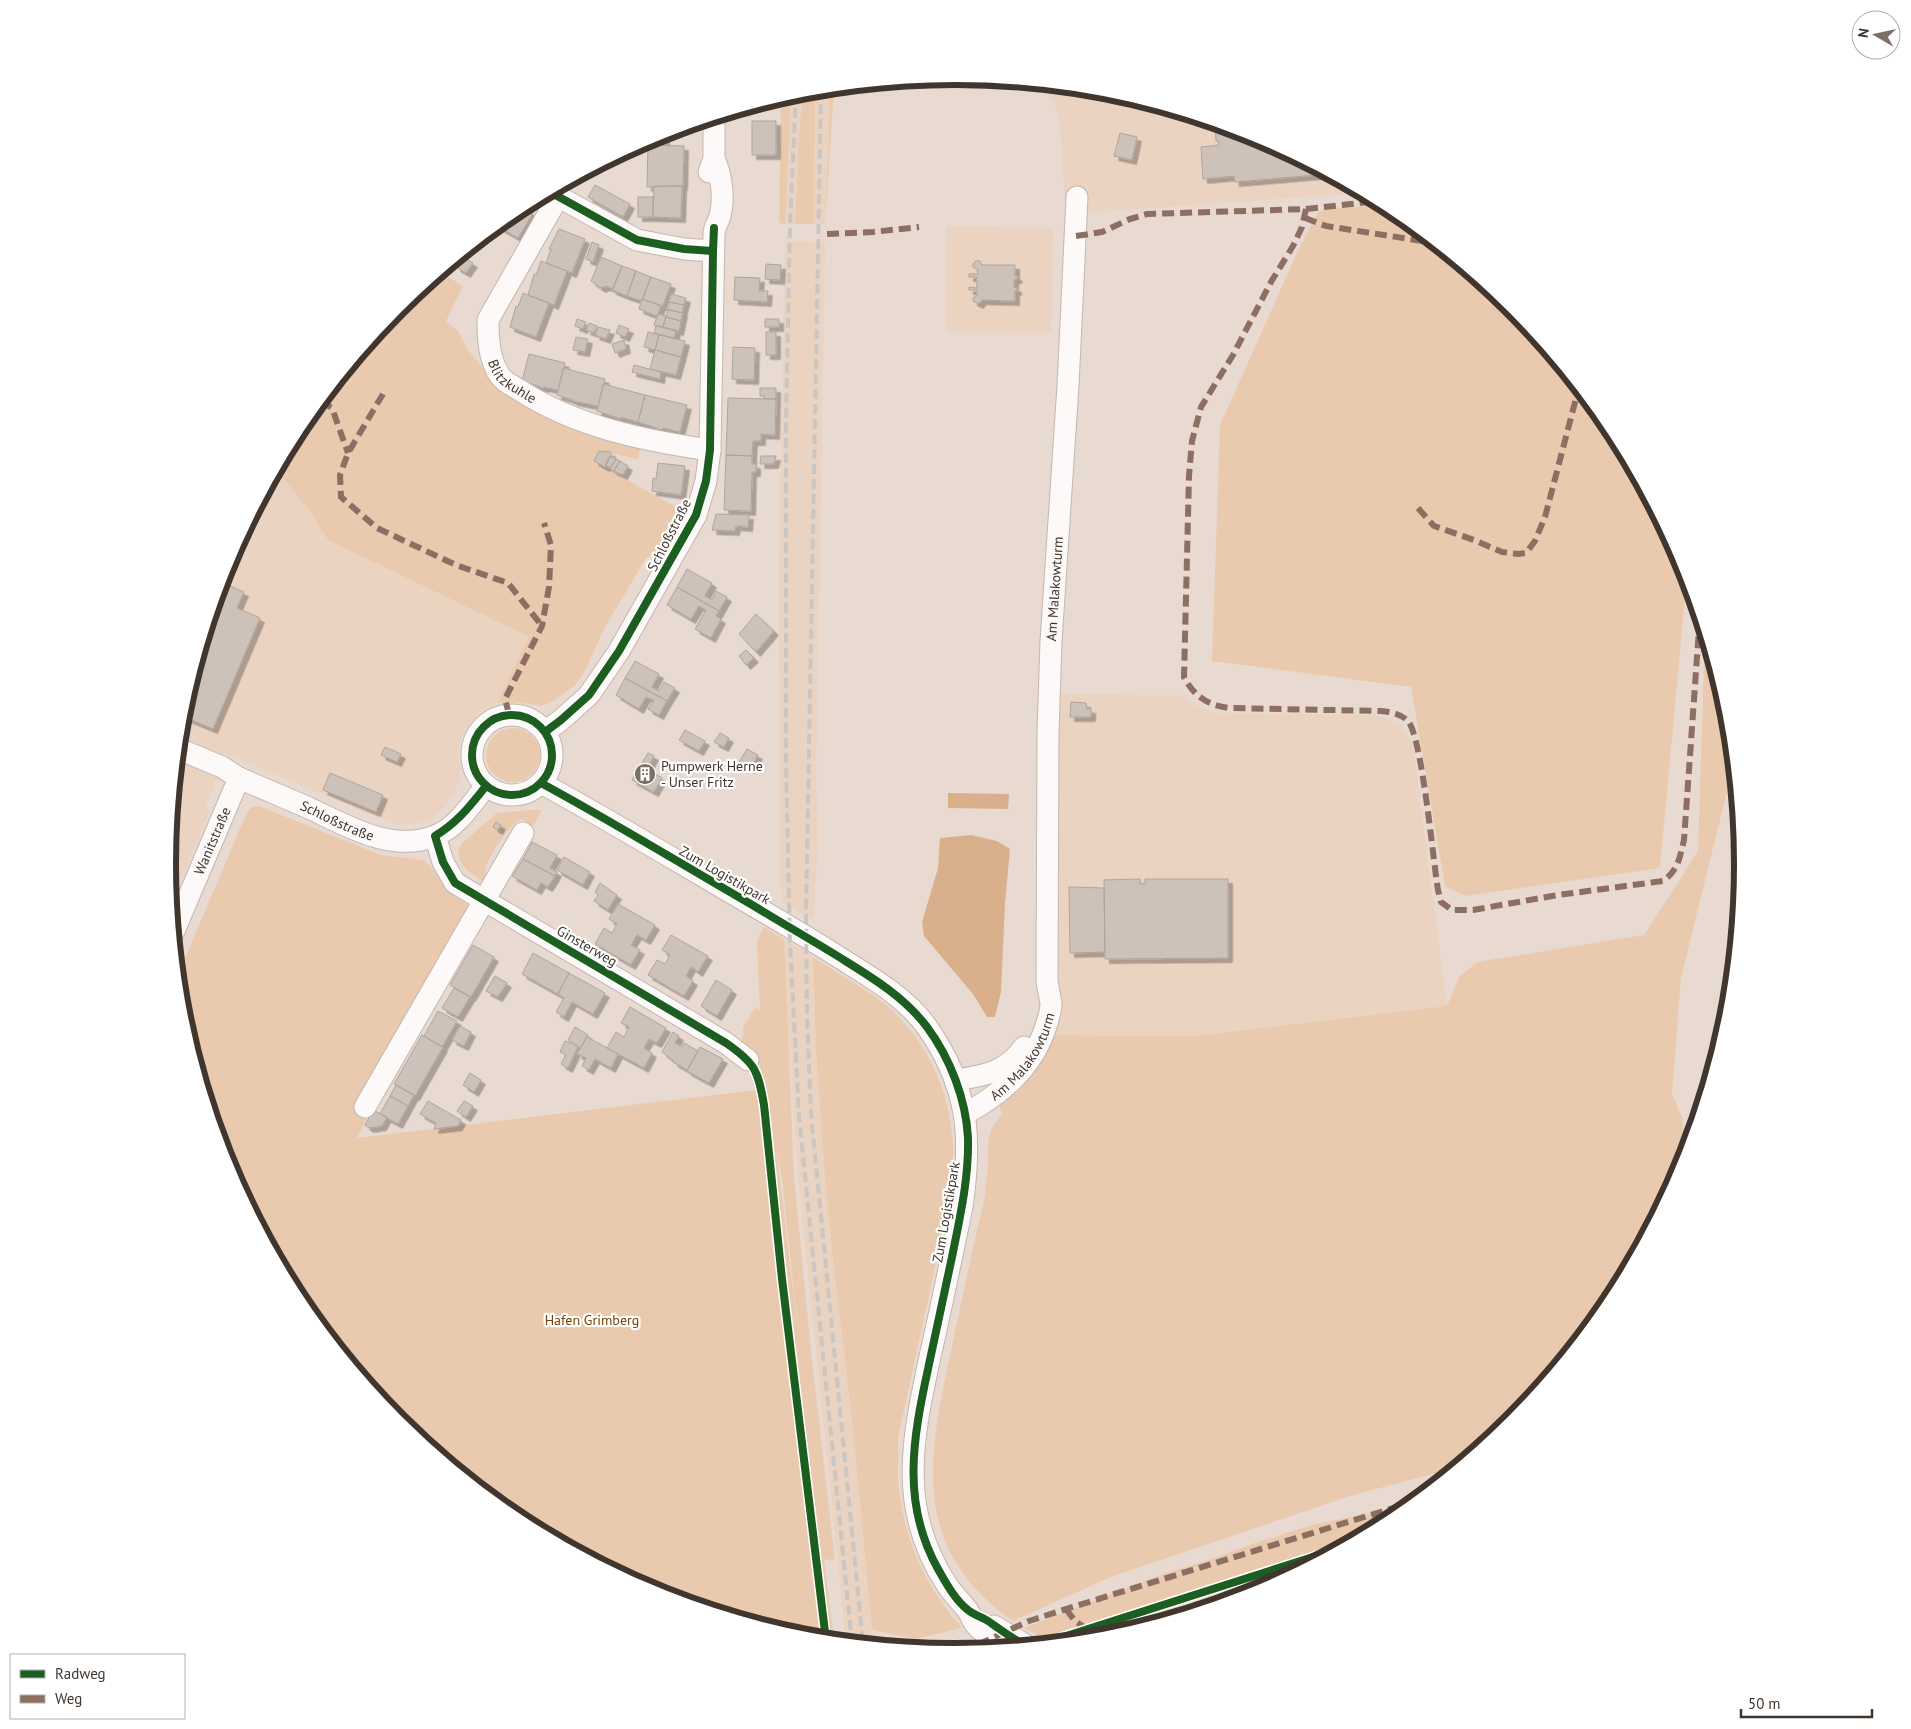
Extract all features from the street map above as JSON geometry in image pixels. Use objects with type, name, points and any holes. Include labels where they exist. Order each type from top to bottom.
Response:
[{"type":"street","name":"Schloßstraße","points":[[545,732],[589,695],[624,642],[696,515],[706,481],[710,450],[714,228],[720,218],[722,200],[718,167],[714,159],[714,123]]},
{"type":"street","points":[[556,195],[637,240],[684,249],[713,251]]},
{"type":"street","name":"Blitzkuhle","points":[[552,197],[488,320],[488,340],[492,362],[501,378],[535,400],[578,419],[615,431],[676,445],[710,450]]},
{"type":"street","name":"Am Malakowturm","points":[[965,1114],[990,1100],[1012,1082],[1030,1060],[1042,1038],[1051,1004],[1047,981],[1048,732],[1051,641],[1068,386],[1077,197]]},
{"type":"street","points":[[519,715],[538,724],[545,732],[550,742],[552,758],[548,774],[541,783],[524,794],[514,795],[499,793],[486,786],[474,768],[472,758],[475,738],[489,722],[498,717],[519,715]]},
{"type":"street","name":"Schloßstraße","points":[[185,752],[222,768],[239,778],[362,832],[387,840],[411,842],[435,836],[463,815],[486,786]]},
{"type":"street","name":"Wanitstraße","points":[[179,920],[239,778]]},
{"type":"street","name":"Zum Logistikpark","points":[[541,783],[820,945],[878,981],[903,1002],[926,1026],[941,1050],[955,1080],[965,1114],[968,1136],[966,1179],[962,1207],[915,1433],[912,1478],[917,1515],[931,1557],[947,1585],[968,1610],[974,1624],[996,1642]]},
{"type":"street","points":[[365,1107],[522,833]]},
{"type":"street","name":"Ginsterweg","points":[[435,836],[443,862],[455,883],[726,1043],[748,1060]]},
{"type":"street","name":"Am Malakowturm","points":[[955,1080],[974,1078],[1004,1068],[1016,1058],[1029,1040],[1036,1025],[1047,981]]},
{"type":"street","name":"Zum Logistikpark","points":[[968,1610],[987,1620],[1003,1633],[1017,1641]]},
{"type":"shaded area","points":[[925,86],[866,91],[905,87]]},
{"type":"shaded area","points":[[1047,91],[1108,100],[1157,112],[1206,126],[1254,144],[1300,165],[1353,194],[1066,214],[1059,114]]},
{"type":"shaded area","points":[[830,96],[826,224],[814,224],[815,98]]},
{"type":"shaded area","points":[[802,100],[795,224],[785,224],[791,103]]},
{"type":"shaded area","points":[[947,226],[1053,228],[1051,333],[946,332]]},
{"type":"shaded area","points":[[785,241],[825,242],[816,785],[819,834],[813,920],[782,902],[780,876],[779,574]]},
{"type":"shaded area","points":[[280,475],[308,509],[328,540],[529,637],[497,703],[477,714],[463,733],[458,753],[459,783],[445,807],[433,818],[413,825],[393,824],[226,754],[205,809],[210,811],[177,889],[178,814],[183,763],[191,712],[203,663],[217,614],[235,566],[256,520]]},
{"type":"shaded area","points":[[1060,694],[1186,696],[1189,702],[1214,713],[1378,715],[1401,725],[1413,746],[1447,1006],[1194,1036],[1051,1035],[1059,982],[1058,786]]},
{"type":"shaded area","points":[[948,793],[1009,794],[1008,809],[948,808]]},
{"type":"shaded area","points":[[971,835],[997,841],[1010,849],[1005,903],[1001,992],[995,1017],[987,1017],[973,994],[924,936],[922,922],[938,868],[940,838]]},
{"type":"shaded area","points":[[784,939],[813,957],[816,1049],[825,1180],[851,1410],[872,1639],[845,1636],[799,1184],[786,1009]]},
{"type":"green space","points":[[834,95],[826,215],[830,96]]},
{"type":"green space","points":[[815,98],[814,224],[795,224],[802,100]]},
{"type":"green space","points":[[791,103],[785,224],[779,223],[781,105]]},
{"type":"green space","points":[[1372,206],[1430,246],[1507,313],[1542,351],[1604,431],[1631,475],[1655,520],[1685,591],[1660,868],[1465,896],[1445,886],[1411,687],[1212,661],[1220,425],[1296,255],[1318,212],[1324,209]]},
{"type":"green space","points":[[445,275],[463,286],[446,321],[459,332],[468,350],[491,377],[641,446],[638,459],[599,451],[594,461],[679,509],[679,514],[658,552],[646,558],[604,629],[584,673],[575,685],[557,699],[542,706],[516,702],[497,703],[529,637],[328,540],[308,509],[280,475],[307,431],[369,351],[404,313]]},
{"type":"green space","points":[[1704,650],[1720,712],[1730,780],[1681,978],[1672,1094],[1682,1117],[1685,1139],[1655,1209],[1631,1254],[1604,1298],[1542,1378],[1507,1416],[1445,1471],[1353,1495],[1108,1578],[1013,1621],[981,1594],[958,1566],[943,1536],[935,1504],[933,1471],[935,1435],[984,1199],[989,1137],[1002,1114],[999,1104],[1050,1035],[1194,1036],[1447,1006],[1459,977],[1477,962],[1644,935],[1698,851]]},
{"type":"green space","points":[[508,728],[518,728],[528,732],[536,740],[540,755],[536,770],[528,778],[518,782],[508,782],[498,778],[490,770],[486,760],[486,750],[490,740],[498,732]]},
{"type":"green space","name":"Hafen Grimberg","points":[[259,806],[381,855],[423,860],[430,865],[447,891],[471,907],[357,1138],[756,1090],[757,1096],[766,1095],[760,1065],[742,1041],[743,1027],[755,1008],[760,1010],[758,938],[764,927],[784,939],[794,1177],[811,1351],[835,1561],[824,1559],[833,1634],[803,1629],[754,1617],[705,1603],[657,1585],[611,1564],[566,1540],[522,1513],[442,1451],[404,1416],[369,1378],[307,1298],[280,1254],[256,1209],[235,1163],[217,1115],[191,1017],[183,966],[247,812],[252,807]],"holes":[[[776,1147],[782,1178],[798,1332]]]},
{"type":"green space","points":[[542,810],[533,826],[521,819],[506,833],[488,861],[485,883],[464,867],[459,856],[461,844],[497,813]]},
{"type":"green space","points":[[813,957],[877,998],[901,1019],[914,1034],[925,1051],[942,1086],[951,1125],[953,1163],[946,1217],[898,1438],[898,1476],[906,1527],[919,1563],[938,1597],[962,1628],[915,1639],[872,1630],[851,1410],[825,1180],[816,1049]]},
{"type":"green space","points":[[1389,1510],[1391,1511],[1334,1546],[1044,1638],[1024,1628],[1165,1573],[1315,1524]]},
{"type":"green space","points":[[1262,1581],[1206,1603],[1131,1623]]},
{"type":"building","points":[[752,121],[776,121],[776,155],[752,155]]},
{"type":"building","points":[[1215,130],[1254,144],[1318,175],[1235,182],[1234,176],[1203,179],[1201,147],[1219,145],[1218,141],[1216,141]]},
{"type":"building","points":[[1120,133],[1137,137],[1132,160],[1114,156]]},
{"type":"building","points":[[665,141],[665,145],[655,145]]},
{"type":"building","points":[[654,145],[684,146],[683,186],[647,187],[648,148]]},
{"type":"building","points":[[595,185],[630,204],[623,217],[588,197]]},
{"type":"building","points":[[654,186],[682,186],[681,218],[653,217]]},
{"type":"building","points":[[638,197],[653,197],[653,217],[638,217]]},
{"type":"building","points":[[530,211],[533,213],[518,238],[503,230]]},
{"type":"building","points":[[559,229],[585,239],[572,273],[546,263],[551,249],[549,249]]},
{"type":"building","points":[[592,242],[599,245],[593,262],[586,259]]},
{"type":"building","points":[[601,257],[622,266],[613,289],[606,286],[601,288],[591,281]]},
{"type":"building","points":[[466,258],[473,263],[466,273],[456,267]]},
{"type":"building","points":[[541,261],[567,271],[554,305],[528,295],[534,274],[536,275]]},
{"type":"building","points":[[976,261],[980,261],[982,265],[1015,265],[1015,276],[1018,278],[1014,280],[1014,287],[1017,288],[1017,291],[1015,291],[1015,301],[982,300],[979,304],[973,301],[973,298],[977,295],[977,290],[969,290],[969,287],[977,288],[977,277],[969,277],[969,274],[978,274],[978,270],[973,267]]},
{"type":"building","points":[[766,264],[781,265],[780,280],[765,279]]},
{"type":"building","points":[[622,266],[636,271],[627,296],[612,290]]},
{"type":"building","points":[[636,271],[651,277],[642,301],[627,296]]},
{"type":"building","points":[[651,277],[671,284],[663,306],[642,299]]},
{"type":"building","points":[[735,277],[760,278],[759,291],[768,291],[767,302],[734,300]]},
{"type":"building","points":[[523,293],[549,303],[536,337],[510,327],[516,306],[518,307]]},
{"type":"building","points":[[671,294],[686,298],[684,305],[669,302]]},
{"type":"building","points":[[642,299],[661,306],[657,316],[639,309]]},
{"type":"building","points":[[669,302],[684,305],[682,313],[667,309]]},
{"type":"building","points":[[668,310],[683,313],[681,321],[666,317]]},
{"type":"building","points":[[658,314],[666,316],[663,327],[654,325]]},
{"type":"building","points":[[666,317],[681,321],[679,331],[663,327]]},
{"type":"building","points":[[577,319],[586,322],[583,329],[575,326]]},
{"type":"building","points":[[765,319],[779,319],[779,327],[765,327]]},
{"type":"building","points":[[589,323],[597,326],[594,333],[586,330]]},
{"type":"building","points":[[619,325],[629,329],[625,337],[616,333]]},
{"type":"building","points":[[656,326],[676,331],[674,338],[654,333]]},
{"type":"building","points":[[598,327],[610,330],[606,339],[595,335]]},
{"type":"building","points":[[648,332],[659,335],[655,350],[644,347]]},
{"type":"building","points":[[766,332],[776,332],[776,355],[766,355]]},
{"type":"building","points":[[659,335],[685,341],[681,357],[655,350]]},
{"type":"building","points":[[576,337],[588,339],[585,352],[573,350]]},
{"type":"building","points":[[624,340],[626,349],[615,353],[612,344]]},
{"type":"building","points":[[733,347],[755,348],[754,380],[732,379]]},
{"type":"building","points":[[655,350],[681,357],[676,375],[650,369]]},
{"type":"building","points":[[529,354],[565,363],[558,390],[522,381]]},
{"type":"building","points":[[634,365],[661,372],[660,379],[632,372]]},
{"type":"building","points":[[563,368],[605,379],[598,406],[573,401],[557,395]]},
{"type":"building","points":[[603,384],[645,395],[638,422],[621,417],[621,419],[597,411]]},
{"type":"building","points":[[760,388],[776,388],[776,399],[764,399],[764,396],[760,396]]},
{"type":"building","points":[[645,395],[687,405],[680,432],[663,428],[662,430],[638,422]]},
{"type":"building","points":[[728,398],[776,399],[775,435],[761,434],[761,441],[753,441],[752,456],[726,455]]},
{"type":"building","points":[[599,451],[611,452],[605,467],[594,461]]},
{"type":"building","points":[[726,455],[752,456],[752,464],[756,464],[756,472],[752,472],[751,511],[724,510]]},
{"type":"building","points":[[610,456],[616,459],[610,468],[605,465]]},
{"type":"building","points":[[761,456],[776,456],[774,464],[760,464]]},
{"type":"building","points":[[616,459],[620,461],[614,471],[610,468]]},
{"type":"building","points":[[620,461],[628,466],[623,475],[614,471]]},
{"type":"building","points":[[658,463],[685,466],[681,495],[652,491],[653,478],[656,479]]},
{"type":"building","points":[[716,514],[749,515],[748,527],[736,526],[735,531],[712,530]]},
{"type":"building","points":[[687,569],[712,583],[705,596],[712,600],[716,591],[727,597],[719,611],[677,587]]},
{"type":"building","points":[[228,585],[244,592],[237,608],[260,618],[213,729],[190,719],[203,663],[217,614]]},
{"type":"building","points":[[677,587],[719,611],[716,616],[721,619],[711,638],[695,629],[706,610],[699,606],[691,619],[667,605]]},
{"type":"building","points":[[756,614],[774,631],[756,652],[739,634]]},
{"type":"building","points":[[746,650],[754,658],[746,665],[739,656]]},
{"type":"building","points":[[635,661],[659,674],[652,687],[659,691],[664,682],[675,688],[667,701],[625,678]]},
{"type":"building","points":[[625,678],[667,701],[659,715],[648,709],[654,700],[646,697],[639,709],[616,695]]},
{"type":"building","points":[[1071,702],[1086,703],[1087,709],[1091,709],[1091,717],[1070,717]]},
{"type":"building","points":[[685,730],[705,741],[699,751],[679,740]]},
{"type":"building","points":[[720,733],[729,738],[724,747],[714,742]]},
{"type":"building","points":[[385,747],[401,754],[397,762],[381,755]]},
{"type":"building","points":[[747,749],[758,755],[750,769],[739,762]]},
{"type":"building","name":"Pumpwerk Herne - Unser Fritz","points":[[648,753],[654,756],[647,769],[662,778],[654,792],[632,780]]},
{"type":"building","points":[[330,773],[383,795],[376,812],[323,790]]},
{"type":"building","points":[[496,822],[501,825],[498,830],[493,827]]},
{"type":"building","points":[[532,842],[557,855],[550,868],[557,872],[555,876],[523,859]]},
{"type":"building","points":[[564,857],[590,872],[583,885],[557,870]]},
{"type":"building","points":[[523,859],[555,876],[548,887],[541,883],[537,890],[512,876]]},
{"type":"building","points":[[1140,879],[1140,884],[1145,884],[1145,879],[1228,879],[1228,958],[1105,959],[1104,880]]},
{"type":"building","points":[[600,883],[617,895],[608,910],[594,901],[598,895],[595,892]]},
{"type":"building","points":[[1069,887],[1104,888],[1105,952],[1070,953]]},
{"type":"building","points":[[618,904],[655,925],[646,940],[637,935],[631,945],[640,950],[631,965],[595,944],[604,928],[612,933],[617,924],[609,919]]},
{"type":"building","points":[[671,935],[708,956],[698,972],[691,967],[686,976],[693,981],[684,996],[648,975],[657,960],[665,964],[670,955],[662,950]]},
{"type":"building","points":[[473,945],[494,957],[471,997],[450,985]]},
{"type":"building","points":[[533,953],[569,973],[558,994],[522,974]]},
{"type":"building","points":[[569,973],[605,993],[593,1014],[572,1002],[564,1017],[556,1012],[564,998],[558,994]]},
{"type":"building","points":[[495,976],[507,983],[498,997],[486,991]]},
{"type":"building","points":[[716,980],[732,990],[717,1016],[701,1006]]},
{"type":"building","points":[[454,988],[470,997],[458,1017],[442,1008]]},
{"type":"building","points":[[630,1007],[666,1028],[657,1043],[649,1039],[644,1048],[652,1053],[644,1068],[607,1048],[616,1032],[624,1037],[629,1027],[621,1023]]},
{"type":"building","points":[[438,1011],[457,1021],[442,1047],[424,1036]]},
{"type":"building","points":[[460,1026],[471,1032],[464,1046],[452,1040]]},
{"type":"building","points":[[575,1027],[588,1035],[580,1048],[568,1040]]},
{"type":"building","points":[[673,1032],[679,1036],[675,1043],[682,1047],[684,1043],[698,1051],[687,1070],[673,1062],[662,1052]]},
{"type":"building","points":[[422,1035],[443,1047],[415,1096],[394,1084]]},
{"type":"building","points":[[587,1037],[618,1054],[611,1068],[595,1059],[589,1070],[582,1066],[586,1058],[577,1054]]},
{"type":"building","points":[[565,1041],[571,1042],[578,1047],[568,1068],[561,1064],[566,1055],[560,1052]]},
{"type":"building","points":[[700,1047],[723,1059],[709,1083],[687,1071]]},
{"type":"building","points":[[470,1073],[481,1080],[474,1092],[463,1085]]},
{"type":"building","points":[[396,1085],[414,1095],[408,1106],[390,1096]]},
{"type":"building","points":[[390,1096],[408,1106],[398,1124],[380,1114]]},
{"type":"building","points":[[428,1101],[461,1120],[458,1126],[434,1129],[436,1123],[420,1114]]},
{"type":"building","points":[[464,1101],[473,1106],[466,1117],[457,1111]]},
{"type":"building","points":[[373,1110],[387,1117],[382,1126],[369,1128],[365,1125]]},
{"type":"railway","points":[[821,97],[806,916],[807,1016],[811,1114],[862,1638]]},
{"type":"railway","points":[[796,102],[790,224],[786,422],[786,764],[790,943],[799,1116],[851,1637]]},
{"type":"marked path","points":[[1076,236],[1102,232],[1130,219],[1147,214],[1306,209],[1367,202]]},
{"type":"marked path","points":[[1306,209],[1302,227],[1293,246],[1271,282],[1233,355],[1201,407],[1192,441],[1189,476],[1184,677],[1192,689],[1208,702],[1221,707],[1380,711],[1395,713],[1405,718],[1413,732],[1418,750],[1441,902],[1452,910],[1473,910],[1558,895],[1663,881],[1672,873],[1680,858],[1684,840],[1699,631]]},
{"type":"marked path","points":[[1305,218],[1326,226],[1423,241]]},
{"type":"marked path","points":[[827,234],[919,227]]},
{"type":"marked path","points":[[383,394],[348,453],[340,475],[341,497],[377,528],[456,565],[508,583],[542,626]]},
{"type":"marked path","points":[[1418,508],[1434,526],[1502,552],[1526,553],[1535,541],[1545,517],[1577,394]]},
{"type":"marked path","points":[[326,404],[332,408],[348,453]]},
{"type":"marked path","points":[[509,714],[505,699],[542,626],[549,587],[551,545],[544,523]]},
{"type":"marked path","points":[[981,1643],[1029,1621],[1398,1507]]},
{"type":"marked path","points":[[1066,1609],[1075,1621],[1087,1629]]},
{"type":"cycle path","points":[[556,195],[637,240],[684,249],[713,251]]},
{"type":"cycle path","points":[[545,732],[589,695],[619,651],[696,515],[706,481],[710,450],[714,228]]},
{"type":"cycle path","points":[[512,715],[527,718],[540,727],[549,740],[552,755],[549,770],[540,783],[527,792],[512,795],[497,792],[484,783],[475,770],[472,755],[475,740],[484,727],[497,718],[512,715]]},
{"type":"cycle path","points":[[541,783],[754,906],[869,976],[890,991],[919,1017],[943,1052],[950,1065],[964,1109],[967,1123],[968,1153],[958,1227],[918,1420],[915,1445],[915,1495],[919,1520],[926,1544],[938,1569],[955,1596],[970,1612],[1018,1641]]},
{"type":"cycle path","points":[[486,786],[457,820],[435,836],[443,862],[455,883],[726,1043],[749,1062],[757,1075],[764,1105],[782,1279],[825,1632]]},
{"type":"cycle path","points":[[1069,1635],[1313,1557]]},
{"type":"place","name":"Pumpwerk Herne - Unser Fritz","points":[[645,774]]}]
